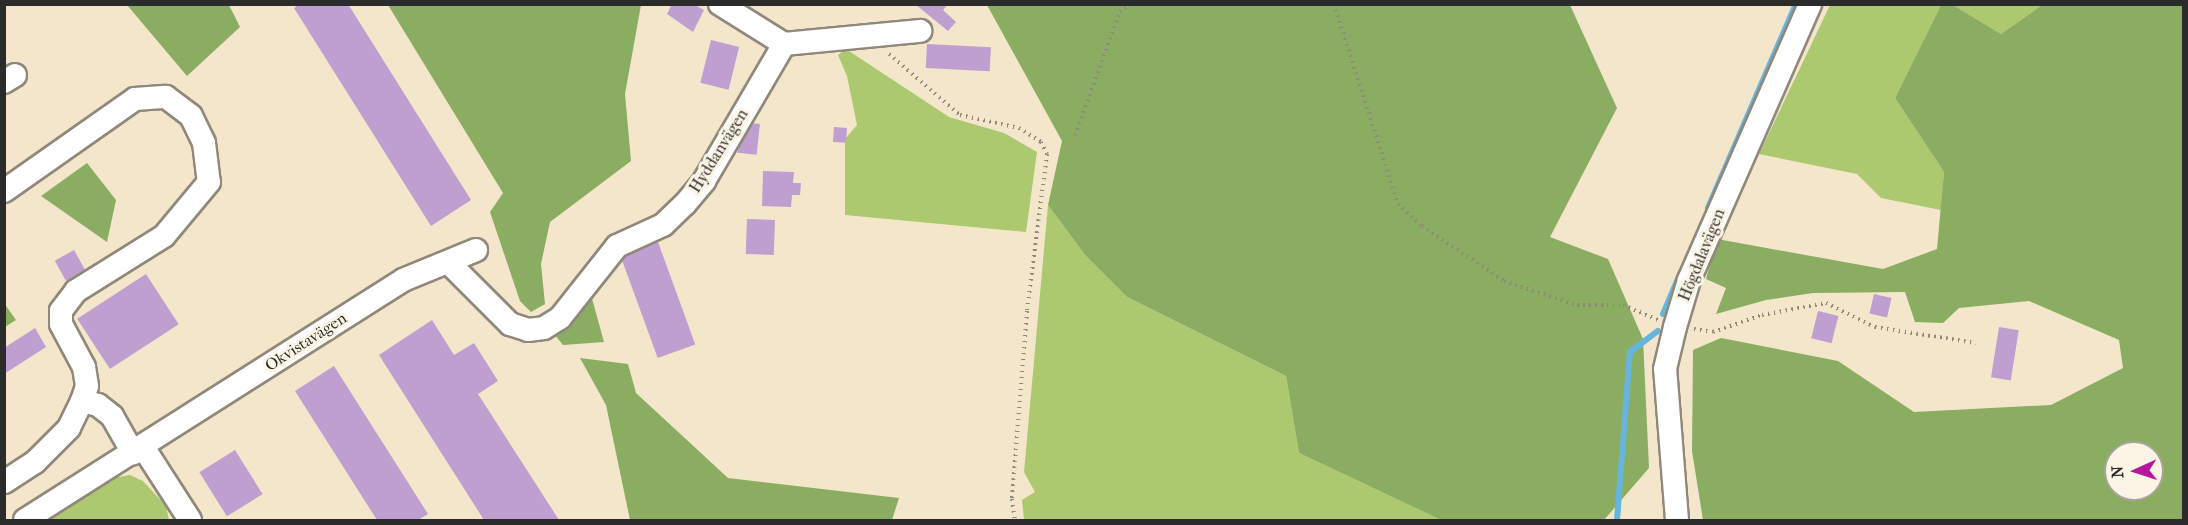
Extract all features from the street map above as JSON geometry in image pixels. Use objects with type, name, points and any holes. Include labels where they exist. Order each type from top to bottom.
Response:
[{"type":"street","points":[[720,4],[784,44],[920,31]]},
{"type":"street","name":"Högdalavägen","points":[[1677,520],[1665,369],[1677,320],[1689,280],[1810,4]]},
{"type":"street","name":"Hyddanvägen","points":[[448,261],[510,324],[528,330],[544,328],[560,318],[617,246],[663,225],[704,181],[784,44]]},
{"type":"street","points":[[4,482],[35,462],[69,428],[82,401],[87,386],[84,367],[62,324],[61,312],[76,291],[164,236],[209,182],[204,143],[191,116],[166,97],[135,99],[7,184]]},
{"type":"street","name":"Okvistavägen","points":[[25,520],[403,280],[476,250]]},
{"type":"street","points":[[82,401],[98,405],[112,416],[190,520]]},
{"type":"path","points":[[1075,135],[1120,12],[1131,4]]},
{"type":"path","points":[[1334,4],[1398,204],[1422,226],[1504,281],[1577,305],[1623,305],[1713,332],[1762,315],[1826,303],[1875,327],[1976,343]]},
{"type":"path","points":[[868,36],[960,115],[1019,128],[1041,142],[1047,154],[1026,323],[1012,499],[1015,520]]},
{"type":"green space","points":[[127,5],[229,5],[240,27],[187,76]]},
{"type":"green space","points":[[388,5],[641,5],[625,94],[631,161],[550,222],[541,264],[545,304],[531,312],[520,301],[490,212],[503,193]]},
{"type":"green space","points":[[987,5],[1570,5],[1617,108],[1550,237],[1608,259],[1643,339],[1649,468],[1604,520],[1441,520],[1299,453],[1286,376],[1127,297],[1085,255],[1048,205],[1062,141]]},
{"type":"green space","points":[[1830,5],[1941,5],[1895,98],[1944,172],[1941,210],[1881,198],[1857,174],[1759,154]]},
{"type":"green space","points":[[1941,5],[1953,5],[2001,34],[2042,5],[2183,5],[2183,520],[1703,520],[1692,451],[1693,350],[1721,338],[1838,361],[1914,412],[2051,405],[2123,368],[2119,340],[2029,301],[1959,308],[1943,323],[1915,322],[1905,292],[1813,293],[1766,300],[1716,314],[1726,288],[1706,279],[1717,239],[1883,269],[1937,249],[1944,172],[1895,98]]},
{"type":"green space","points":[[1953,5],[2042,5],[2001,34]]},
{"type":"green space","points":[[846,49],[949,117],[1004,133],[1037,152],[1026,232],[845,215],[845,139],[857,125],[847,76],[838,55]]},
{"type":"green space","points":[[87,163],[116,200],[107,242],[41,196]]},
{"type":"green space","points":[[1048,205],[1085,255],[1127,297],[1286,376],[1299,453],[1441,520],[1024,520],[1022,500],[1035,492],[1024,472]]},
{"type":"green space","points":[[591,295],[604,342],[563,345],[551,330]]},
{"type":"green space","points":[[4,303],[16,320],[5,327],[4,327]]},
{"type":"green space","points":[[580,358],[628,364],[636,393],[728,478],[899,498],[892,520],[630,520],[606,405]]},
{"type":"green space","points":[[130,475],[143,481],[166,506],[169,520],[46,520],[113,478]]},
{"type":"building","points":[[300,4],[348,4],[471,200],[431,226],[294,8]]},
{"type":"building","points":[[672,4],[693,4],[704,10],[693,32],[667,14]]},
{"type":"building","points":[[915,4],[948,4],[943,10],[956,22],[948,31]]},
{"type":"building","points":[[711,40],[739,47],[728,90],[700,83]]},
{"type":"building","points":[[927,44],[991,47],[990,71],[926,68]]},
{"type":"building","points":[[741,122],[760,124],[757,155],[738,153]]},
{"type":"building","points":[[834,127],[847,128],[846,143],[833,142]]},
{"type":"building","points":[[763,171],[794,172],[793,183],[801,183],[800,195],[792,195],[791,207],[762,206]]},
{"type":"building","points":[[747,219],[775,220],[774,255],[746,254]]},
{"type":"building","points":[[658,242],[695,344],[658,358],[620,256]]},
{"type":"building","points":[[74,250],[85,270],[66,281],[55,261]]},
{"type":"building","points":[[146,274],[179,324],[110,369],[77,319]]},
{"type":"building","points":[[1874,294],[1892,298],[1887,318],[1870,313]]},
{"type":"building","points":[[1818,311],[1838,316],[1832,343],[1811,338]]},
{"type":"building","points":[[432,320],[454,355],[474,343],[498,381],[478,394],[559,520],[484,520],[379,355]]},
{"type":"building","points":[[1999,327],[2019,330],[2011,381],[1991,377]]},
{"type":"building","points":[[35,328],[46,347],[4,374],[4,348]]},
{"type":"building","points":[[334,366],[428,514],[418,520],[377,520],[295,391]]},
{"type":"building","points":[[235,450],[263,494],[227,516],[199,472]]},
{"type":"waterway","points":[[1708,208],[1796,4]]},
{"type":"waterway","points":[[1663,314],[1678,278]]},
{"type":"waterway","points":[[1617,520],[1630,352],[1658,331]]}]
